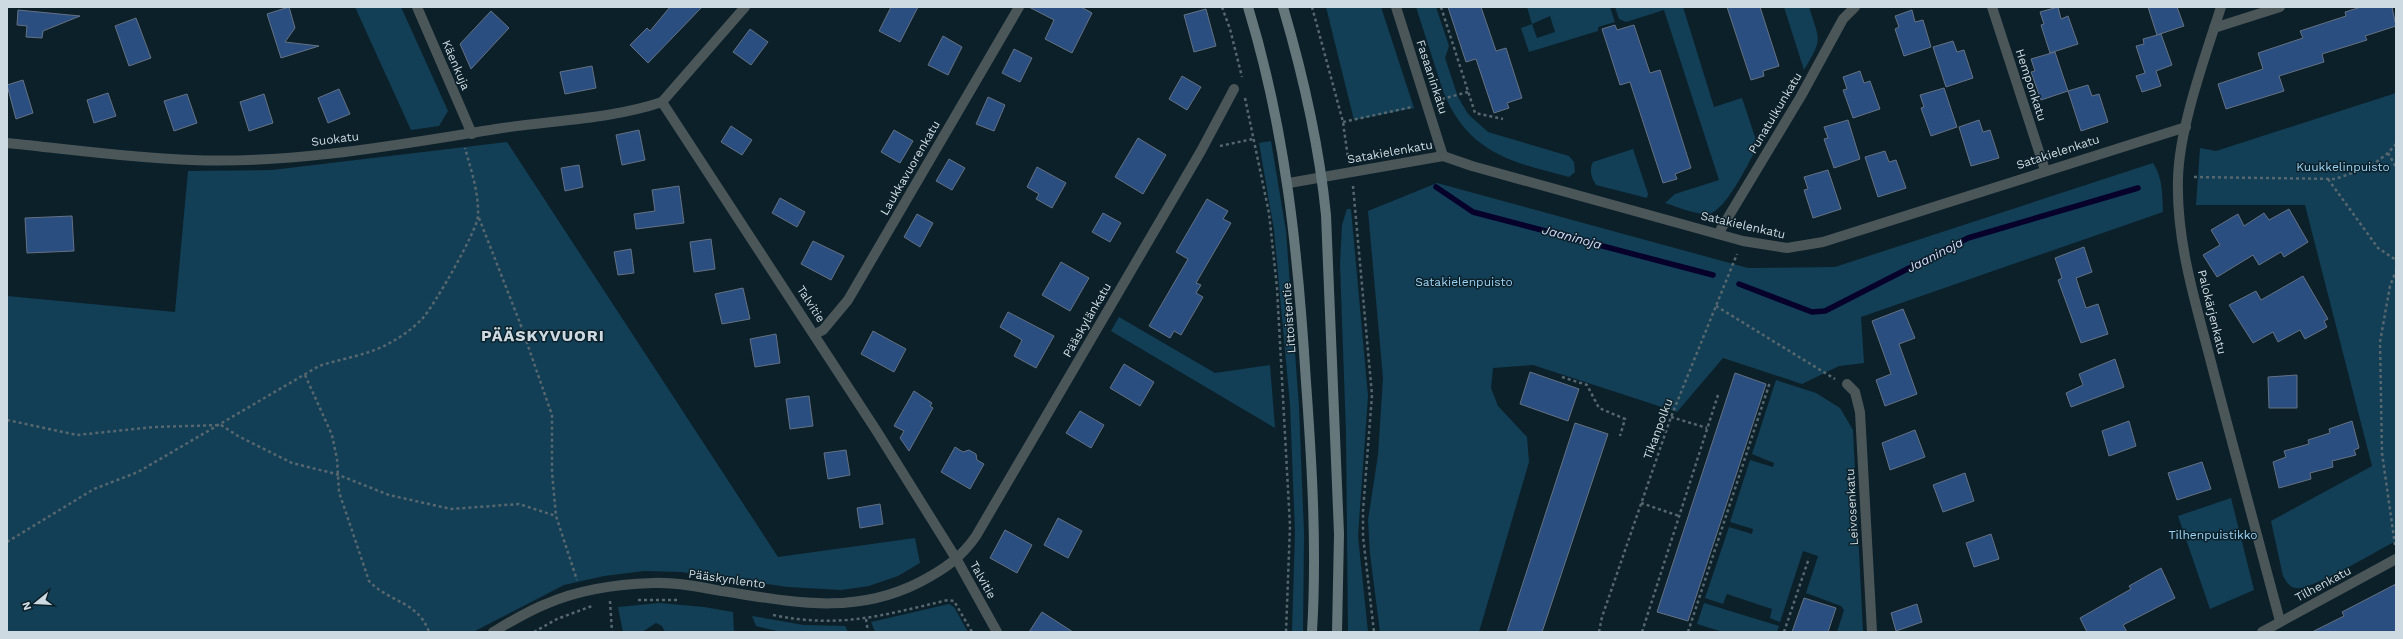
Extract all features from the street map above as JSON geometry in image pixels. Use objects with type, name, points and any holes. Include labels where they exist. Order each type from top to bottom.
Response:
[{"type":"main road","name":"Littoistentie","points":[[1248,7],[1277,121],[1289,183],[1301,299],[1314,534],[1312,632]]},
{"type":"main road","points":[[1283,7],[1313,126],[1322,177],[1339,534],[1337,632]]},
{"type":"street","name":"Käenkuja","points":[[417,7],[467,134]]},
{"type":"street","points":[[662,102],[745,7]]},
{"type":"street","name":"Laukkavuorenkatu","points":[[815,334],[823,330],[848,300],[1019,7]]},
{"type":"street","name":"Fasaaninkatu","points":[[1396,7],[1443,156]]},
{"type":"street","name":"Punatulkunkatu","points":[[1718,234],[1802,96],[1843,19],[1855,7]]},
{"type":"street","name":"Hemponkatu","points":[[1992,7],[2044,170]]},
{"type":"street","name":"Palokärjenkatu","points":[[2221,7],[2186,127],[2178,178],[2184,254],[2280,622]]},
{"type":"street","points":[[2214,28],[2280,7]]},
{"type":"street","name":"Pääskylänkatu","points":[[957,560],[976,536],[1201,151],[1234,89]]},
{"type":"street","name":"Suokatu","points":[[7,143],[192,160],[267,158],[337,153],[623,113],[662,102]]},
{"type":"street","name":"Talvitie","points":[[662,102],[815,334],[957,560],[997,632]]},
{"type":"street","name":"Satakielenkatu","points":[[1289,183],[1443,156],[1472,166],[1718,234],[1770,247],[1802,247],[2044,170],[2186,127]]},
{"type":"street","name":"Leivosenkatu","points":[[1846,384],[1855,392],[1860,412],[1872,632]]},
{"type":"street","name":"Tilhenkatu","points":[[2264,631],[2396,559]]},
{"type":"street","name":"Pääskynlento","points":[[493,632],[547,603],[580,593],[654,583],[693,586],[827,605],[856,603],[899,591],[940,571],[957,560]]},
{"type":"path","points":[[1222,7],[1230,30],[1242,81]]},
{"type":"path","points":[[1312,7],[1346,138]]},
{"type":"path","points":[[1441,7],[1475,113],[1503,119]]},
{"type":"path","points":[[1442,99],[1468,92]]},
{"type":"path","points":[[1245,96],[1269,213],[1277,288],[1290,526],[1286,632]]},
{"type":"path","points":[[1342,122],[1412,107]]},
{"type":"path","points":[[467,134],[477,195],[478,218],[520,323],[552,415],[552,472],[556,516],[580,593]]},
{"type":"path","points":[[1201,151],[1253,139]]},
{"type":"path","points":[[2194,178],[2335,179],[2370,166],[2388,154],[2396,144]]},
{"type":"path","points":[[2388,154],[2396,166]]},
{"type":"path","points":[[2328,179],[2378,248],[2396,260]]},
{"type":"path","points":[[1355,200],[1372,395],[1363,524],[1374,632]]},
{"type":"path","points":[[7,542],[94,489],[138,472],[319,366],[342,358],[367,353],[393,341],[422,319],[452,274],[478,218]]},
{"type":"path","name":"Tikanpolku","points":[[1599,632],[1602,617],[1671,417],[1739,250]]},
{"type":"path","points":[[2395,545],[2382,453],[2380,342],[2390,286],[2396,271]]},
{"type":"path","points":[[1716,306],[1807,360],[1827,376],[1846,384]]},
{"type":"path","points":[[305,375],[332,435],[339,492],[369,581],[378,590],[418,612],[424,619],[429,632]]},
{"type":"path","points":[[1562,377],[1587,385],[1600,408],[1625,419],[1620,436]]},
{"type":"path","points":[[1688,632],[1770,382]]},
{"type":"path","points":[[1642,632],[1718,395]]},
{"type":"path","points":[[1671,417],[1707,428]]},
{"type":"path","points":[[7,420],[76,435],[154,427],[221,424],[238,436],[292,464],[336,474],[389,495],[451,509],[519,504],[556,516]]},
{"type":"path","points":[[1641,503],[1679,516]]},
{"type":"path","points":[[1784,632],[1809,558]]},
{"type":"path","points":[[610,601],[612,632]]},
{"type":"path","points":[[954,601],[972,632]]},
{"type":"path","points":[[866,619],[868,632]]},
{"type":"green space","points":[[355,7],[401,7],[448,111],[439,126],[411,130]]},
{"type":"green space","points":[[1326,7],[1381,7],[1414,108],[1354,120]]},
{"type":"green space","points":[[1416,7],[1436,7],[1449,46],[1445,58],[1458,97],[1468,114],[1488,132],[1569,156],[1574,162],[1575,172],[1569,177],[1510,160],[1479,142],[1465,128],[1453,112],[1443,91]]},
{"type":"green space","points":[[1527,7],[1610,7],[1615,22],[1598,27],[1598,31],[1529,52],[1521,28],[1532,24]],"holes":[[[1550,16],[1555,32],[1537,38],[1532,24]]]},
{"type":"green space","points":[[1615,7],[1683,7],[1714,107],[1742,98],[1758,146],[1736,186],[1714,212],[1707,214],[1696,213],[1665,203],[1675,194],[1719,180],[1664,10],[1626,22],[1619,19]]},
{"type":"green space","points":[[1784,7],[1809,7],[1816,27],[1818,40],[1817,45],[1804,70]]},
{"type":"green space","name":"Kuukkelinpuisto","points":[[2396,93],[2396,541],[2329,577],[2304,587],[2296,588],[2290,585],[2283,576],[2271,521],[2372,466],[2305,205],[2196,205],[2200,148],[2216,151]]},
{"type":"green space","points":[[1271,141],[1286,231],[1299,407],[1304,533],[1303,632],[1292,632],[1295,532],[1290,405],[1274,230],[1259,143]]},
{"type":"green space","points":[[507,142],[778,557],[915,538],[920,563],[898,576],[869,586],[841,590],[788,587],[681,572],[644,571],[604,576],[564,585],[473,632],[7,632],[7,296],[175,312],[188,171],[272,170]]},
{"type":"green space","points":[[1633,149],[1648,194],[1647,198],[1596,185],[1591,174],[1593,162]]},
{"type":"green space","name":"Satakielenpuisto","points":[[2153,163],[2159,174],[2163,212],[1861,317],[1864,363],[1839,366],[1802,384],[1723,358],[1677,412],[1533,365],[1493,368],[1491,388],[1498,406],[1527,437],[1529,462],[1479,632],[1380,632],[1370,554],[1368,520],[1378,455],[1383,378],[1368,211],[1437,183],[1748,268],[1835,267]]},
{"type":"green space","points":[[1347,209],[1351,209],[1368,396],[1358,536],[1368,632],[1348,632],[1346,433],[1340,264],[1342,225]]},
{"type":"green space","points":[[1119,317],[1215,373],[1270,365],[1275,428],[1111,331]]},
{"type":"green space","points":[[1776,380],[1816,393],[1840,408],[1853,430],[1863,632],[1837,632],[1844,610],[1841,606],[1806,593],[1818,556],[1803,551],[1780,622],[1770,618],[1772,609],[1727,594],[1723,604],[1705,598],[1729,527],[1752,534],[1753,529],[1730,522],[1750,460],[1773,467],[1774,463],[1752,454]]},
{"type":"green space","name":"Tilhenpuistikko","points":[[2231,498],[2254,590],[2210,609],[2178,516]]},
{"type":"green space","points":[[660,603],[704,607],[733,612],[734,632],[665,632],[662,626],[656,623],[642,632],[623,632],[618,607]]},
{"type":"green space","points":[[1704,603],[1779,626],[1777,632],[1723,632],[1697,624]]},
{"type":"green space","points":[[949,604],[954,607],[968,632],[875,632],[871,622]]},
{"type":"green space","points":[[752,616],[804,625],[845,626],[848,632],[781,632],[756,626]]},
{"type":"building","points":[[289,7],[295,28],[285,42],[319,46],[281,58],[267,14]]},
{"type":"building","points":[[670,7],[702,7],[648,63],[630,45],[647,28],[650,31]]},
{"type":"building","points":[[891,7],[918,7],[900,42],[879,31]]},
{"type":"building","points":[[1029,7],[1081,7],[1092,13],[1072,53],[1045,39],[1054,20]]},
{"type":"building","points":[[1448,7],[1481,7],[1496,51],[1506,48],[1522,98],[1507,103],[1509,108],[1494,113],[1476,59],[1466,62]]},
{"type":"building","points":[[1727,7],[1760,7],[1779,66],[1763,71],[1764,76],[1751,80]]},
{"type":"building","points":[[2058,7],[2061,19],[2068,16],[2078,44],[2050,53],[2041,25],[2044,24],[2040,12]]},
{"type":"building","points":[[2148,7],[2177,7],[2184,26],[2157,35]]},
{"type":"building","points":[[2361,7],[2392,7],[2396,26],[2365,36],[2367,40],[2322,54],[2324,62],[2279,76],[2284,91],[2226,109],[2218,84],[2263,69],[2258,53],[2303,38],[2300,31],[2346,16],[2345,12]]},
{"type":"building","points":[[1206,9],[1216,46],[1194,52],[1184,15]]},
{"type":"building","points":[[18,10],[80,16],[43,31],[42,38],[26,37],[27,26],[17,25]]},
{"type":"building","points":[[1912,10],[1915,22],[1923,20],[1931,47],[1904,56],[1895,29],[1899,27],[1895,16]]},
{"type":"building","points":[[491,11],[509,28],[471,69],[460,44]]},
{"type":"building","points":[[136,18],[151,58],[129,66],[115,26]]},
{"type":"building","points":[[1615,25],[1617,30],[1634,25],[1650,73],[1660,70],[1691,168],[1675,174],[1677,179],[1663,183],[1630,82],[1620,85],[1602,29]]},
{"type":"building","points":[[750,29],[768,42],[751,65],[733,52]]},
{"type":"building","points":[[2161,34],[2172,65],[2156,71],[2161,86],[2142,92],[2136,76],[2145,73],[2136,46],[2144,44],[2143,39]]},
{"type":"building","points":[[943,36],[962,47],[948,75],[928,65]]},
{"type":"building","points":[[1953,41],[1957,52],[1964,50],[1973,78],[1946,87],[1933,47]]},
{"type":"building","points":[[1014,49],[1032,58],[1020,82],[1002,73]]},
{"type":"building","points":[[2055,52],[2068,91],[2041,100],[2031,72],[2035,71],[2031,59]]},
{"type":"building","points":[[592,66],[596,88],[565,94],[560,72]]},
{"type":"building","points":[[1860,71],[1864,83],[1870,81],[1880,109],[1853,118],[1843,90],[1847,89],[1843,77]]},
{"type":"building","points":[[1182,76],[1201,87],[1187,110],[1169,99]]},
{"type":"building","points":[[23,80],[33,113],[16,119],[7,85]]},
{"type":"building","points":[[2088,85],[2092,96],[2099,94],[2108,122],[2081,131],[2068,91]]},
{"type":"building","points":[[1944,88],[1957,127],[1931,136],[1921,108],[1924,107],[1920,95]]},
{"type":"building","points":[[339,89],[350,114],[328,123],[318,98]]},
{"type":"building","points":[[108,93],[116,116],[94,123],[87,100]]},
{"type":"building","points":[[187,94],[197,123],[174,131],[164,101]]},
{"type":"building","points":[[264,94],[273,123],[249,131],[240,102]]},
{"type":"building","points":[[988,97],[1005,105],[994,131],[976,124]]},
{"type":"building","points":[[1848,120],[1860,159],[1834,168],[1824,139],[1828,138],[1824,127]]},
{"type":"building","points":[[1979,120],[1983,132],[1990,130],[1999,158],[1971,166],[1959,127]]},
{"type":"building","points":[[731,126],[752,140],[742,155],[721,142]]},
{"type":"building","points":[[639,130],[645,160],[622,165],[616,135]]},
{"type":"building","points":[[894,130],[913,141],[900,163],[881,152]]},
{"type":"building","points":[[1138,138],[1166,155],[1143,194],[1115,177]]},
{"type":"building","points":[[1885,151],[1889,162],[1896,160],[1906,188],[1878,197],[1865,157]]},
{"type":"building","points":[[949,159],[965,168],[952,190],[936,181]]},
{"type":"building","points":[[579,165],[583,187],[565,191],[561,168]]},
{"type":"building","points":[[1037,167],[1066,183],[1052,208],[1036,199],[1039,194],[1027,187]]},
{"type":"building","points":[[1828,170],[1841,209],[1813,218],[1804,190],[1808,189],[1804,177]]},
{"type":"building","points":[[679,186],[684,223],[636,229],[634,214],[655,211],[652,190]]},
{"type":"building","points":[[780,198],[805,212],[797,227],[772,213]]},
{"type":"building","points":[[1207,199],[1228,211],[1223,219],[1231,223],[1196,283],[1201,285],[1196,293],[1203,297],[1181,335],[1174,331],[1170,338],[1149,326],[1188,259],[1176,252]]},
{"type":"building","points":[[2289,209],[2308,242],[2284,257],[2281,252],[2259,265],[2253,255],[2217,277],[2203,255],[2220,245],[2211,230],[2238,214],[2244,226],[2264,213],[2269,220]]},
{"type":"building","points":[[1103,213],[1121,223],[1110,242],[1092,232]]},
{"type":"building","points":[[917,214],[933,223],[920,247],[904,237]]},
{"type":"building","points":[[72,216],[74,251],[27,253],[25,218]]},
{"type":"building","points":[[711,239],[715,269],[694,272],[690,242]]},
{"type":"building","points":[[813,241],[844,256],[831,280],[801,264]]},
{"type":"building","points":[[2084,247],[2092,272],[2076,278],[2086,308],[2098,304],[2108,334],[2081,343],[2058,280],[2062,278],[2055,258]]},
{"type":"building","points":[[631,249],[634,273],[618,275],[614,252]]},
{"type":"building","points":[[1061,262],[1089,278],[1070,311],[1042,295]]},
{"type":"building","points":[[2303,276],[2328,319],[2324,321],[2327,327],[2305,339],[2300,330],[2278,342],[2273,332],[2253,343],[2229,305],[2256,291],[2261,300]]},
{"type":"building","points":[[743,288],[750,319],[722,324],[715,294]]},
{"type":"building","points":[[1903,309],[1915,338],[1899,344],[1917,394],[1885,406],[1876,380],[1891,374],[1872,321]]},
{"type":"building","points":[[1008,312],[1054,336],[1036,368],[1014,356],[1022,340],[1000,327]]},
{"type":"building","points":[[873,331],[906,349],[894,372],[861,354]]},
{"type":"building","points":[[776,334],[780,363],[755,367],[750,339]]},
{"type":"building","points":[[2115,359],[2124,387],[2071,407],[2066,393],[2083,385],[2079,374]]},
{"type":"building","points":[[1124,364],[1154,382],[1140,406],[1110,388]]},
{"type":"building","points":[[1530,372],[1579,389],[1568,421],[1520,404]]},
{"type":"building","points":[[1735,373],[1766,384],[1688,621],[1657,612]]},
{"type":"building","points":[[2297,375],[2297,408],[2269,408],[2268,377]]},
{"type":"building","points":[[914,391],[932,403],[930,406],[933,408],[909,451],[900,438],[904,431],[894,426]]},
{"type":"building","points":[[809,396],[813,426],[790,429],[786,399]]},
{"type":"building","points":[[1080,411],[1104,425],[1091,448],[1066,433]]},
{"type":"building","points":[[2129,421],[2136,446],[2109,456],[2102,431]]},
{"type":"building","points":[[2352,421],[2359,448],[2354,450],[2356,455],[2332,461],[2333,467],[2310,473],[2311,479],[2279,488],[2273,462],[2286,457],[2284,451],[2309,444],[2308,440],[2330,433],[2329,429]]},
{"type":"building","points":[[1575,423],[1608,434],[1542,632],[1507,632]]},
{"type":"building","points":[[1915,430],[1925,457],[1890,470],[1882,443]]},
{"type":"building","points":[[955,447],[963,452],[969,450],[976,454],[977,460],[984,464],[970,489],[941,472]]},
{"type":"building","points":[[846,450],[850,475],[828,479],[824,453]]},
{"type":"building","points":[[2202,462],[2211,489],[2177,500],[2168,473]]},
{"type":"building","points":[[1965,473],[1974,501],[1943,512],[1933,485]]},
{"type":"building","points":[[880,504],[883,524],[860,528],[857,508]]},
{"type":"building","points":[[1058,518],[1082,531],[1068,558],[1044,545]]},
{"type":"building","points":[[1005,530],[1032,545],[1017,573],[990,558]]},
{"type":"building","points":[[1991,534],[1999,559],[1974,567],[1966,543]]},
{"type":"building","points":[[2161,568],[2175,598],[2123,625],[2127,632],[2087,632],[2080,618],[2131,589],[2129,586]]},
{"type":"building","points":[[2396,584],[2396,632],[2312,632],[2344,616],[2342,612]]},
{"type":"building","points":[[1804,598],[1836,608],[1828,632],[1792,632]]},
{"type":"building","points":[[1917,604],[1922,622],[1896,631],[1891,613]]},
{"type":"building","points":[[1042,612],[1073,632],[1029,632]]},
{"type":"waterway","name":"Jaaninoja","points":[[1436,187],[1473,212],[1713,275]]},
{"type":"waterway","name":"Jaaninoja","points":[[1739,284],[1812,312],[1825,311],[1968,238],[2138,188]]},
{"type":"district","name":"PÄÄSKYVUORI","points":[[543,335]]}]
